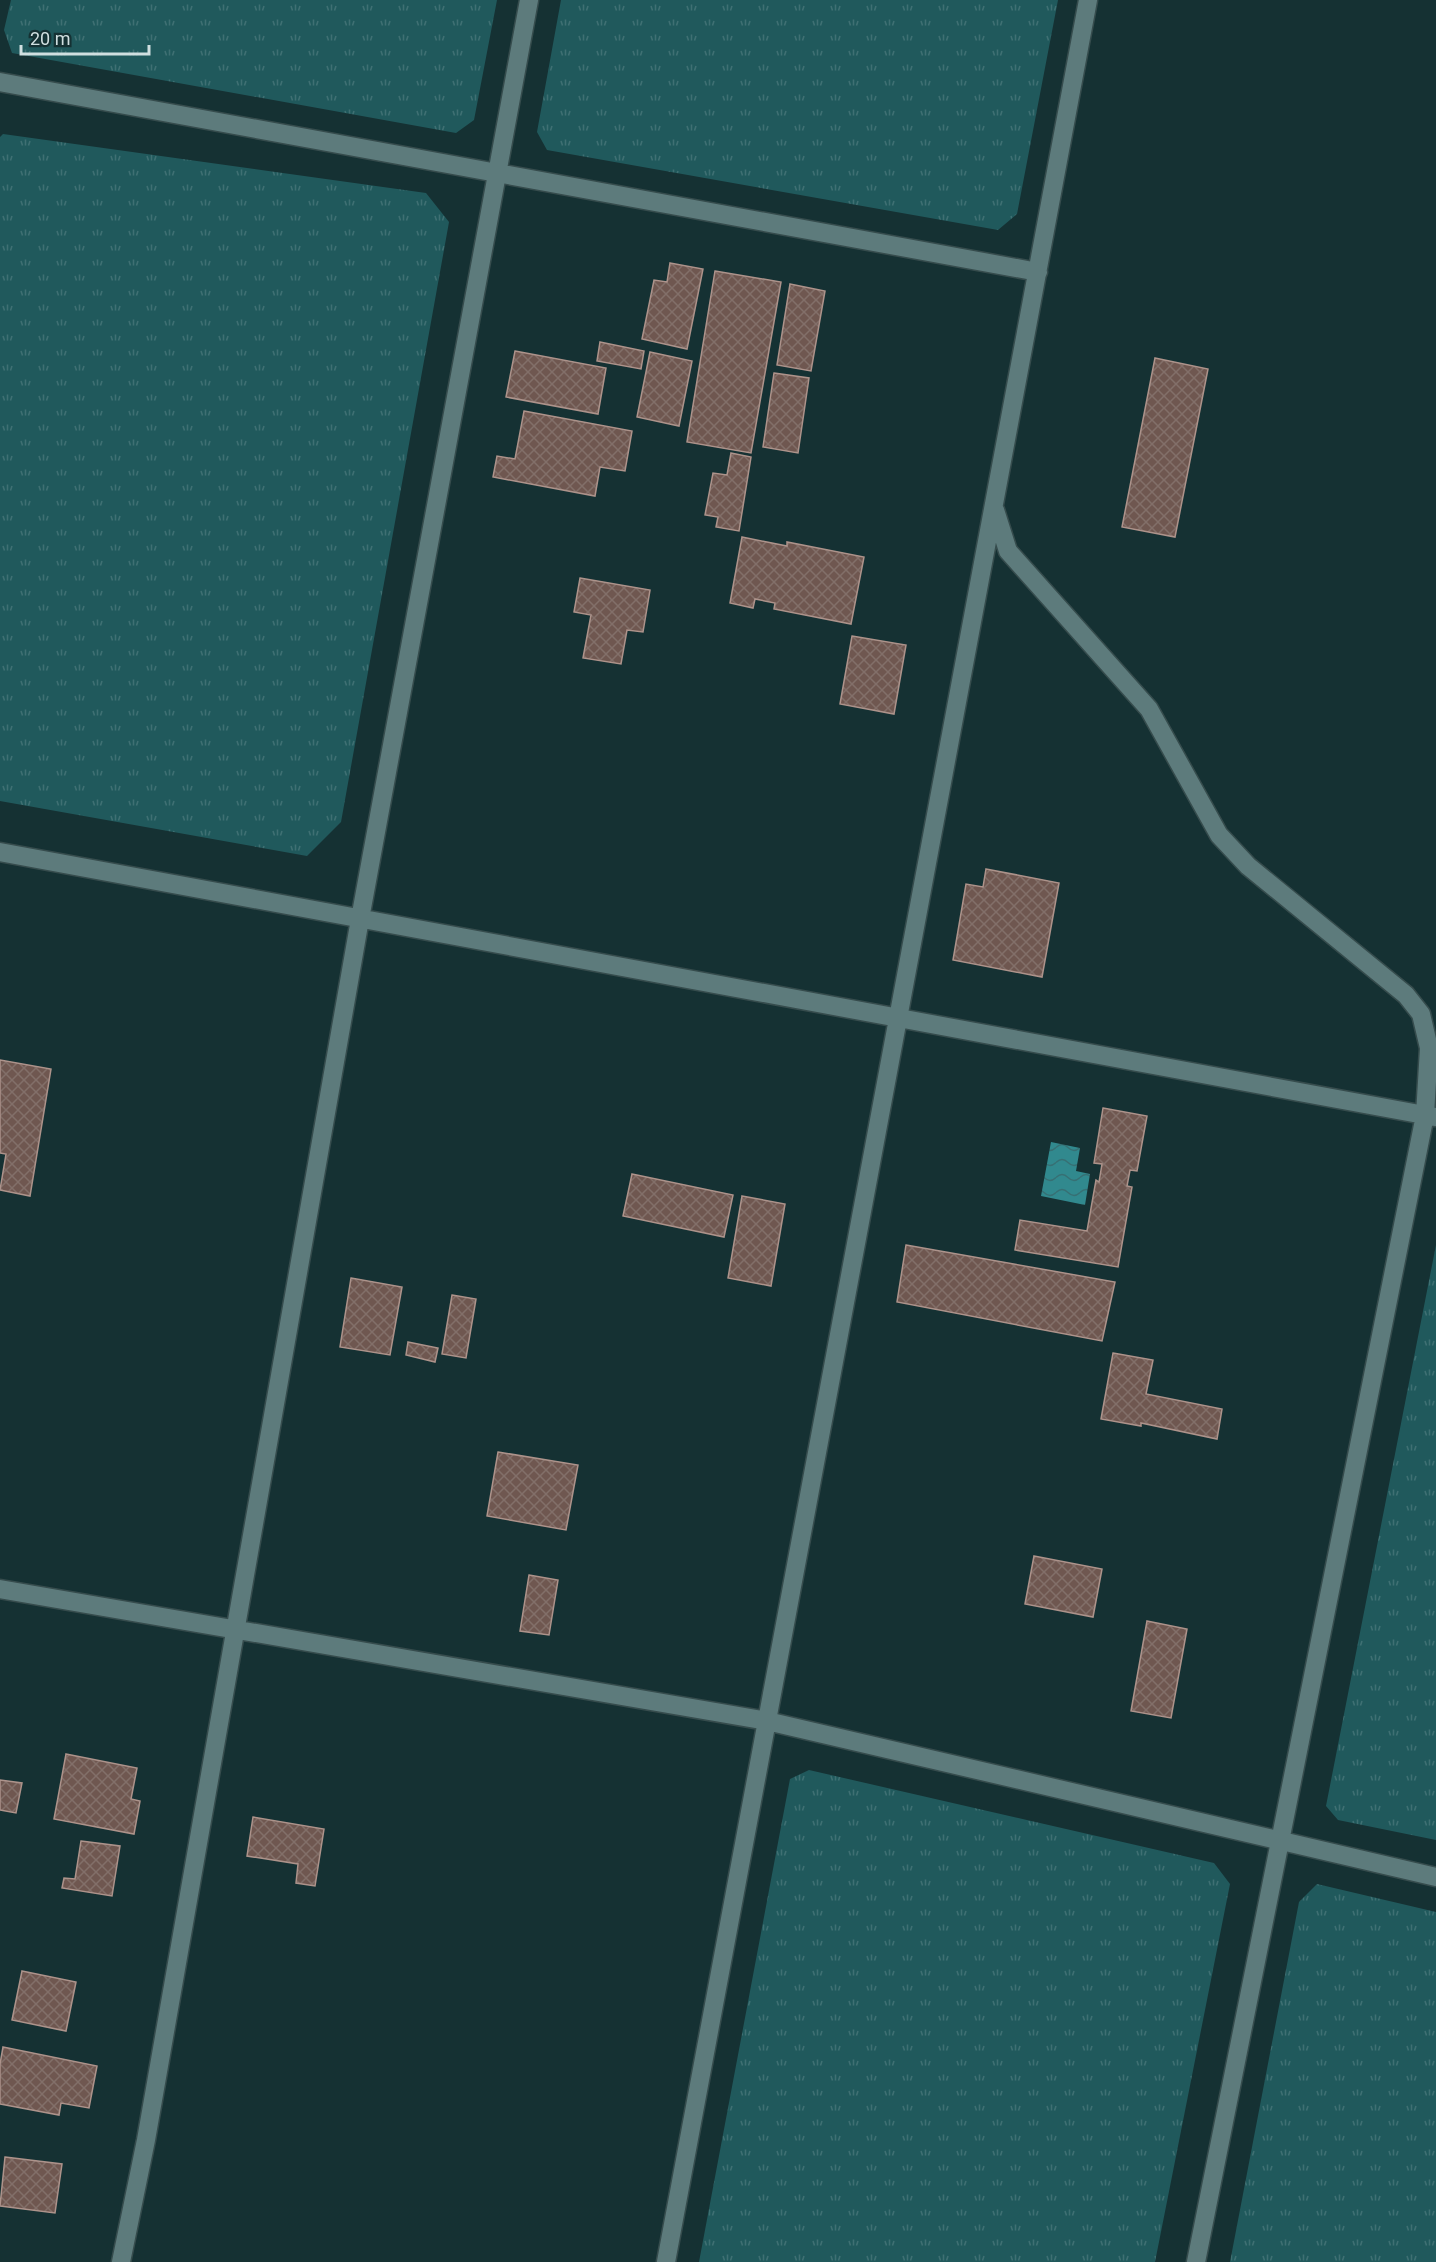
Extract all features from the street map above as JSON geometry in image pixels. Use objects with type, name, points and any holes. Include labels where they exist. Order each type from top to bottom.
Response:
[{"type":"street","points":[[121,2262],[150,2116],[360,919],[529,0]]},
{"type":"street","points":[[666,2262],[1088,0]]},
{"type":"street","points":[[0,82],[1038,272]]},
{"type":"street","points":[[993,505],[1008,551],[1149,709],[1219,835],[1248,866],[1406,995],[1421,1014],[1429,1048],[1430,1116],[1280,1840],[1196,2262]]},
{"type":"street","points":[[0,852],[1430,1116]]},
{"type":"street","points":[[0,1589],[767,1721],[1436,1877]]},
{"type":"green space","points":[[11,0],[497,0],[474,120],[456,133],[12,53],[4,30]]},
{"type":"green space","points":[[561,0],[1058,0],[1017,214],[998,230],[547,150],[537,132]]},
{"type":"green space","points":[[3,134],[426,193],[449,222],[341,822],[307,856],[0,801],[0,137]]},
{"type":"green space","points":[[1436,1245],[1436,1840],[1338,1820],[1326,1806]]},
{"type":"green space","points":[[809,1770],[1214,1863],[1230,1884],[1155,2262],[699,2262],[790,1779]]},
{"type":"green space","points":[[1317,1884],[1436,1912],[1436,2262],[1230,2262],[1299,1902]]},
{"type":"water","points":[[1051,1142],[1080,1148],[1076,1171],[1090,1174],[1085,1205],[1041,1196]]},
{"type":"building","points":[[670,263],[703,269],[687,349],[642,339],[654,280],[667,282]]},
{"type":"building","points":[[715,271],[781,282],[751,453],[687,442]]},
{"type":"building","points":[[790,284],[825,291],[811,371],[777,365]]},
{"type":"building","points":[[600,342],[644,351],[641,369],[597,361]]},
{"type":"building","points":[[515,351],[606,368],[598,414],[506,397]]},
{"type":"building","points":[[650,352],[692,361],[679,426],[637,417]]},
{"type":"building","points":[[1155,358],[1208,369],[1175,537],[1122,527]]},
{"type":"building","points":[[774,373],[809,378],[798,453],[763,447]]},
{"type":"building","points":[[524,411],[632,431],[625,471],[600,467],[595,496],[493,477],[497,456],[515,459]]},
{"type":"building","points":[[731,453],[751,457],[739,531],[716,527],[718,517],[705,515],[713,473],[727,475]]},
{"type":"building","points":[[742,537],[787,546],[787,542],[864,557],[851,624],[774,609],[775,603],[755,599],[753,608],[730,603]]},
{"type":"building","points":[[580,578],[650,590],[643,632],[627,630],[621,664],[583,658],[591,615],[574,612]]},
{"type":"building","points":[[852,636],[906,645],[894,714],[840,704]]},
{"type":"building","points":[[986,869],[1059,883],[1042,977],[953,960],[966,884],[983,887]]},
{"type":"building","points":[[0,1060],[51,1069],[30,1196],[0,1190],[6,1154],[0,1153]]},
{"type":"building","points":[[1103,1108],[1147,1116],[1137,1171],[1130,1170],[1127,1186],[1132,1187],[1118,1267],[1015,1250],[1020,1220],[1087,1231],[1096,1180],[1099,1182],[1102,1164],[1094,1163]]},
{"type":"building","points":[[632,1174],[733,1195],[724,1237],[623,1216]]},
{"type":"building","points":[[742,1196],[785,1204],[771,1286],[728,1278]]},
{"type":"building","points":[[906,1245],[1115,1282],[1102,1341],[897,1302]]},
{"type":"building","points":[[351,1278],[402,1287],[390,1355],[340,1347]]},
{"type":"building","points":[[452,1295],[476,1299],[466,1358],[442,1354]]},
{"type":"building","points":[[408,1342],[438,1348],[435,1362],[406,1355]]},
{"type":"building","points":[[1113,1353],[1153,1360],[1146,1394],[1222,1409],[1217,1439],[1141,1423],[1141,1426],[1101,1419]]},
{"type":"building","points":[[498,1452],[578,1465],[566,1530],[487,1516]]},
{"type":"building","points":[[1034,1556],[1102,1569],[1093,1617],[1025,1604]]},
{"type":"building","points":[[529,1575],[558,1580],[549,1635],[520,1631]]},
{"type":"building","points":[[1147,1621],[1187,1629],[1171,1718],[1131,1711]]},
{"type":"building","points":[[66,1754],[137,1768],[131,1799],[140,1801],[134,1834],[54,1819]]},
{"type":"building","points":[[0,1780],[22,1783],[16,1813],[0,1810]]},
{"type":"building","points":[[253,1817],[324,1829],[315,1886],[296,1883],[298,1864],[247,1856]]},
{"type":"building","points":[[81,1841],[120,1846],[112,1896],[62,1888],[64,1878],[75,1879]]},
{"type":"building","points":[[22,1971],[76,1982],[66,2031],[12,2020]]},
{"type":"building","points":[[3,2047],[97,2066],[89,2108],[61,2103],[59,2115],[0,2104],[0,2064]]},
{"type":"building","points":[[5,2157],[62,2164],[55,2213],[0,2206]]}]
